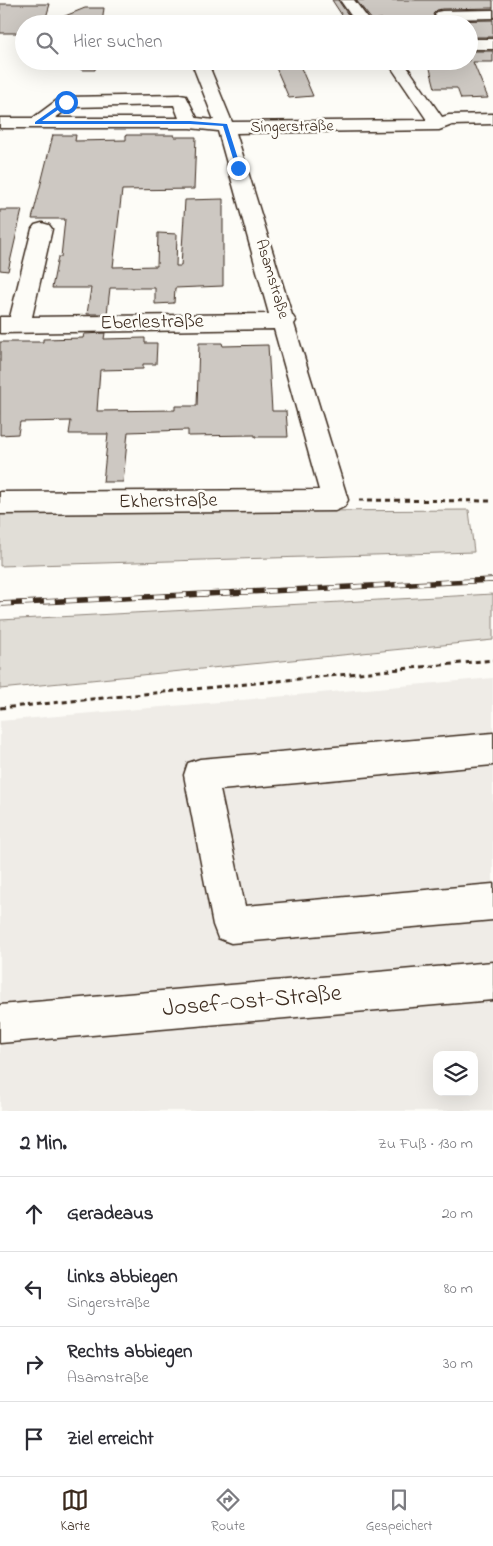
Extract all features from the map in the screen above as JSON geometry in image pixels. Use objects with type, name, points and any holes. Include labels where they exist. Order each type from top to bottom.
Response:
[{"type":"street","points":[[347,0],[358,15]]},
{"type":"street","points":[[442,15],[493,14]]},
{"type":"street","points":[[478,44],[493,44]]},
{"type":"street","name":"Asamstraße","points":[[203,70],[226,125],[335,500]]},
{"type":"street","points":[[401,70],[439,125]]},
{"type":"street","name":"Singerstraße","points":[[0,123],[190,123],[226,125],[240,128],[439,125],[449,120],[493,119]]},
{"type":"street","name":"Eberlestraße","points":[[42,229],[9,325],[284,322]]},
{"type":"street","name":"Ekherstraße","points":[[0,503],[335,500]]},
{"type":"street","points":[[493,749],[200,775],[231,925],[493,902]]},
{"type":"street","name":"Josef-Ost-Straße","points":[[5,1023],[493,980]]},
{"type":"path","points":[[335,500],[493,501]]},
{"type":"path","points":[[0,708],[493,660]]},
{"type":"shaded area","points":[[469,510],[474,552],[0,566],[0,513]]},
{"type":"shaded area","points":[[493,594],[493,640],[0,689],[0,620]]},
{"type":"shaded area","points":[[493,678],[493,1111],[0,1111],[0,721]]},
{"type":"building","points":[[332,0],[338,0],[348,15],[342,15]]},
{"type":"building","points":[[356,0],[493,0],[493,8],[442,9],[437,10],[433,15],[368,15]]},
{"type":"building","points":[[0,4],[50,4],[47,15],[15,15],[15,33],[0,33]]},
{"type":"building","points":[[85,8],[104,8],[103,15],[68,15]]},
{"type":"building","points":[[478,20],[493,20],[493,37],[478,37]]},
{"type":"building","points":[[478,51],[493,51],[493,62],[478,62]]},
{"type":"building","points":[[277,70],[302,70],[313,96],[289,98]]},
{"type":"building","points":[[430,70],[476,70],[488,98],[461,99],[457,88],[435,88]]},
{"type":"building","points":[[53,135],[76,135],[75,141],[126,140],[126,135],[196,137],[194,189],[122,190],[113,267],[157,266],[158,233],[177,234],[176,266],[181,266],[185,200],[223,199],[223,286],[175,288],[174,303],[155,304],[155,288],[110,288],[107,314],[87,314],[91,288],[52,288],[58,257],[61,257],[65,219],[32,219]]},
{"type":"building","points":[[0,210],[22,210],[8,271],[0,270]]},
{"type":"building","points":[[105,333],[104,339],[145,338],[145,343],[157,343],[156,364],[143,364],[143,369],[100,370],[97,411],[175,410],[175,406],[197,406],[199,343],[222,343],[223,346],[268,345],[272,411],[286,411],[288,437],[255,437],[255,435],[188,436],[188,430],[128,432],[123,482],[103,482],[108,434],[69,434],[71,421],[20,422],[18,434],[0,435],[0,342],[43,342],[43,339],[83,338],[84,334]]},
{"type":"railway","points":[[0,604],[493,580]]},
{"type":"route","points":[[66,102],[37,123],[190,123],[226,125],[238,168]]}]
